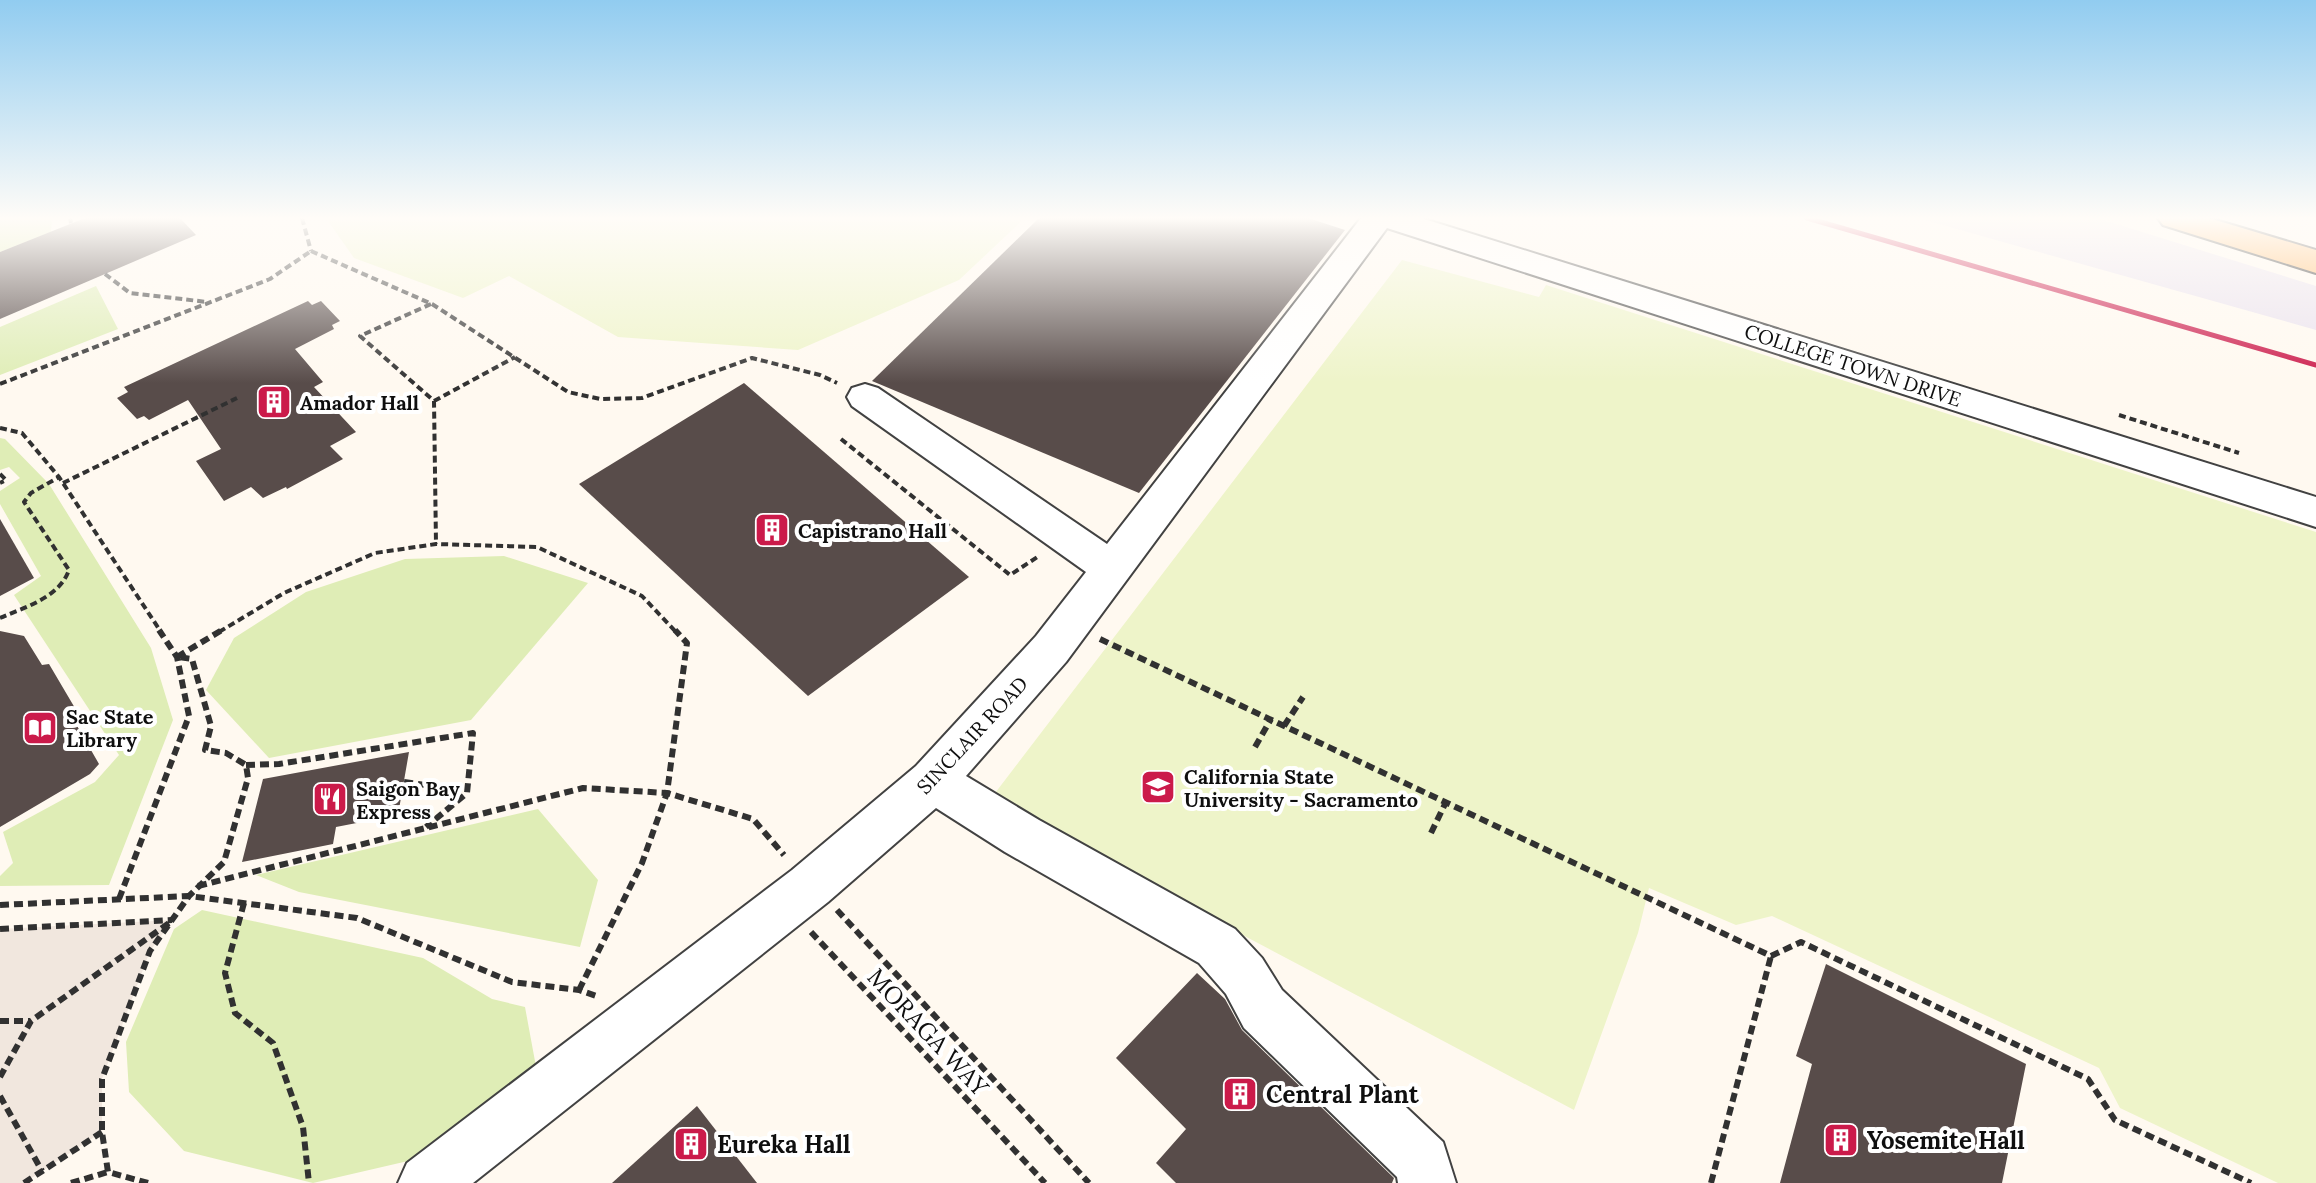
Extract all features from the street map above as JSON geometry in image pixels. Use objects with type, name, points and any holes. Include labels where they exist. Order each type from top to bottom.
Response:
[{"type":"street","name":"SINCLAIR ROAD","points":[[427,1183],[646,1011],[810,899],[933,781],[1051,649],[1336,273]]},
{"type":"street","name":"COLLEGE TOWN DRIVE","points":[[1563,273],[2316,512]]},
{"type":"street","points":[[865,397],[1112,569]]},
{"type":"street","points":[[933,781],[1022,836],[1217,946],[1244,976],[1263,1009],[1423,1162],[1427,1183]]},
{"type":"path","points":[[0,384],[278,273]]},
{"type":"path","points":[[362,273],[432,304],[568,392],[600,399],[642,398],[752,358],[820,375],[865,397]]},
{"type":"path","points":[[105,274],[130,293],[208,302]]},
{"type":"path","points":[[432,304],[360,336],[434,401],[436,544]]},
{"type":"path","points":[[434,401],[516,357]]},
{"type":"path","points":[[0,618],[58,588],[67,579],[69,570],[24,502],[31,493],[237,398]]},
{"type":"path","points":[[0,428],[22,433],[61,480],[177,657],[189,716],[118,899]]},
{"type":"path","points":[[841,439],[1010,575],[1049,549]]},
{"type":"path","points":[[0,474],[6,480],[0,483]]},
{"type":"path","points":[[177,657],[284,593],[375,553],[436,544],[537,547],[642,596],[687,643],[667,793],[642,863],[579,990]]},
{"type":"path","points":[[1089,633],[1771,956]]},
{"type":"path","points":[[177,657],[192,659],[211,726],[205,750],[226,753],[246,765],[279,764],[473,733],[467,793],[424,828]]},
{"type":"path","points":[[1284,726],[1303,697]]},
{"type":"path","points":[[1255,747],[1271,719]]},
{"type":"path","points":[[108,1172],[102,1132],[102,1079],[150,951],[189,896],[224,862],[248,778],[246,765]]},
{"type":"path","points":[[404,782],[433,786],[456,802]]},
{"type":"path","points":[[198,886],[583,788],[667,793],[753,819],[810,899],[1089,1183]]},
{"type":"path","points":[[1431,833],[1446,802]]},
{"type":"path","points":[[0,905],[189,896],[357,918],[512,982],[579,990],[646,1011]]},
{"type":"path","name":"MORAGA WAY","points":[[810,899],[1045,1183]]},
{"type":"path","points":[[244,903],[225,973],[235,1013],[273,1043],[303,1127],[309,1183]]},
{"type":"path","points":[[0,929],[173,920]]},
{"type":"path","points":[[0,1077],[31,1021],[173,920]]},
{"type":"path","points":[[1771,956],[1801,942],[1816,949],[2088,1079],[2115,1120],[2251,1183]]},
{"type":"path","points":[[1711,1183],[1771,956]]},
{"type":"path","points":[[0,1021],[31,1021]]},
{"type":"path","points":[[0,1096],[42,1171]]},
{"type":"path","points":[[24,1183],[102,1132]]},
{"type":"path","points":[[71,1183],[108,1172],[148,1183]]},
{"type":"shaded area","points":[[2114,273],[2275,273],[2316,286],[2316,330]]},
{"type":"shaded area","points":[[173,920],[150,951],[102,1079],[102,1132],[24,1183],[0,1183],[0,929]]},
{"type":"green space","points":[[395,273],[966,273],[959,280],[798,350],[618,337],[509,276],[463,298]]},
{"type":"green space","points":[[1392,273],[1451,273],[1539,297],[1546,285],[2316,532],[2316,1183],[2278,1183],[2120,1108],[2099,1068],[1772,916],[1736,925],[1649,888],[1638,933],[1574,1110],[989,801]]},
{"type":"green space","points":[[96,286],[118,329],[0,375],[0,327]]},
{"type":"green space","points":[[0,438],[5,439],[49,484],[151,648],[173,720],[109,885],[0,886],[0,876],[13,863],[3,832],[95,782],[119,755],[14,595],[41,576],[0,504],[0,491],[20,478],[9,467],[0,470]]},
{"type":"green space","points":[[504,556],[588,583],[471,720],[269,758],[206,690],[234,638],[306,592],[405,559]]},
{"type":"green space","points":[[538,809],[598,880],[580,947],[299,892],[256,875]]},
{"type":"green space","points":[[202,910],[423,958],[492,999],[525,1007],[537,1072],[421,1158],[313,1183],[184,1151],[129,1092],[126,1042],[174,929]]},
{"type":"building","points":[[0,273],[107,273],[0,319]]},
{"type":"building","points":[[982,273],[1311,273],[1139,493],[872,381]]},
{"type":"building","name":"Amador Hall","points":[[308,301],[312,305],[321,301],[340,321],[332,325],[334,329],[295,349],[323,382],[314,387],[356,432],[330,446],[343,459],[287,489],[263,498],[251,487],[224,501],[196,461],[221,449],[188,400],[149,420],[144,416],[137,419],[117,398],[128,392],[124,387]]},
{"type":"building","name":"Capistrano Hall","points":[[744,383],[969,577],[808,696],[579,484]]},
{"type":"building","points":[[0,519],[34,578],[0,596]]},
{"type":"building","name":"Sac State Library","points":[[0,631],[24,636],[42,665],[49,664],[82,720],[76,724],[99,764],[90,774],[0,827]]},
{"type":"building","name":"Saigon Bay Express","points":[[409,752],[398,815],[336,827],[333,844],[242,862],[263,779]]},
{"type":"building","points":[[1826,964],[2026,1064],[2002,1183],[1780,1183],[1812,1064],[1796,1056]]},
{"type":"building","name":"Central Plant","points":[[1197,973],[1225,999],[1242,1030],[1394,1178],[1392,1183],[1176,1183],[1156,1163],[1186,1129],[1116,1058]]},
{"type":"building","name":"Eureka Hall","points":[[697,1106],[757,1183],[612,1183]]},
{"type":"railway","points":[[1998,273],[2316,365]]},
{"type":"place","name":"Amador Hall","points":[[274,402]]},
{"type":"place","name":"Capistrano Hall","points":[[772,530]]},
{"type":"place","name":"Sac State Library","points":[[40,728]]},
{"type":"place","name":"California State University - Sacramento","points":[[1158,787]]},
{"type":"place","name":"Saigon Bay Express","points":[[330,799]]},
{"type":"place","name":"Central Plant","points":[[1240,1094]]},
{"type":"place","name":"Yosemite Hall","points":[[1841,1140]]},
{"type":"place","name":"Eureka Hall","points":[[691,1144]]}]
